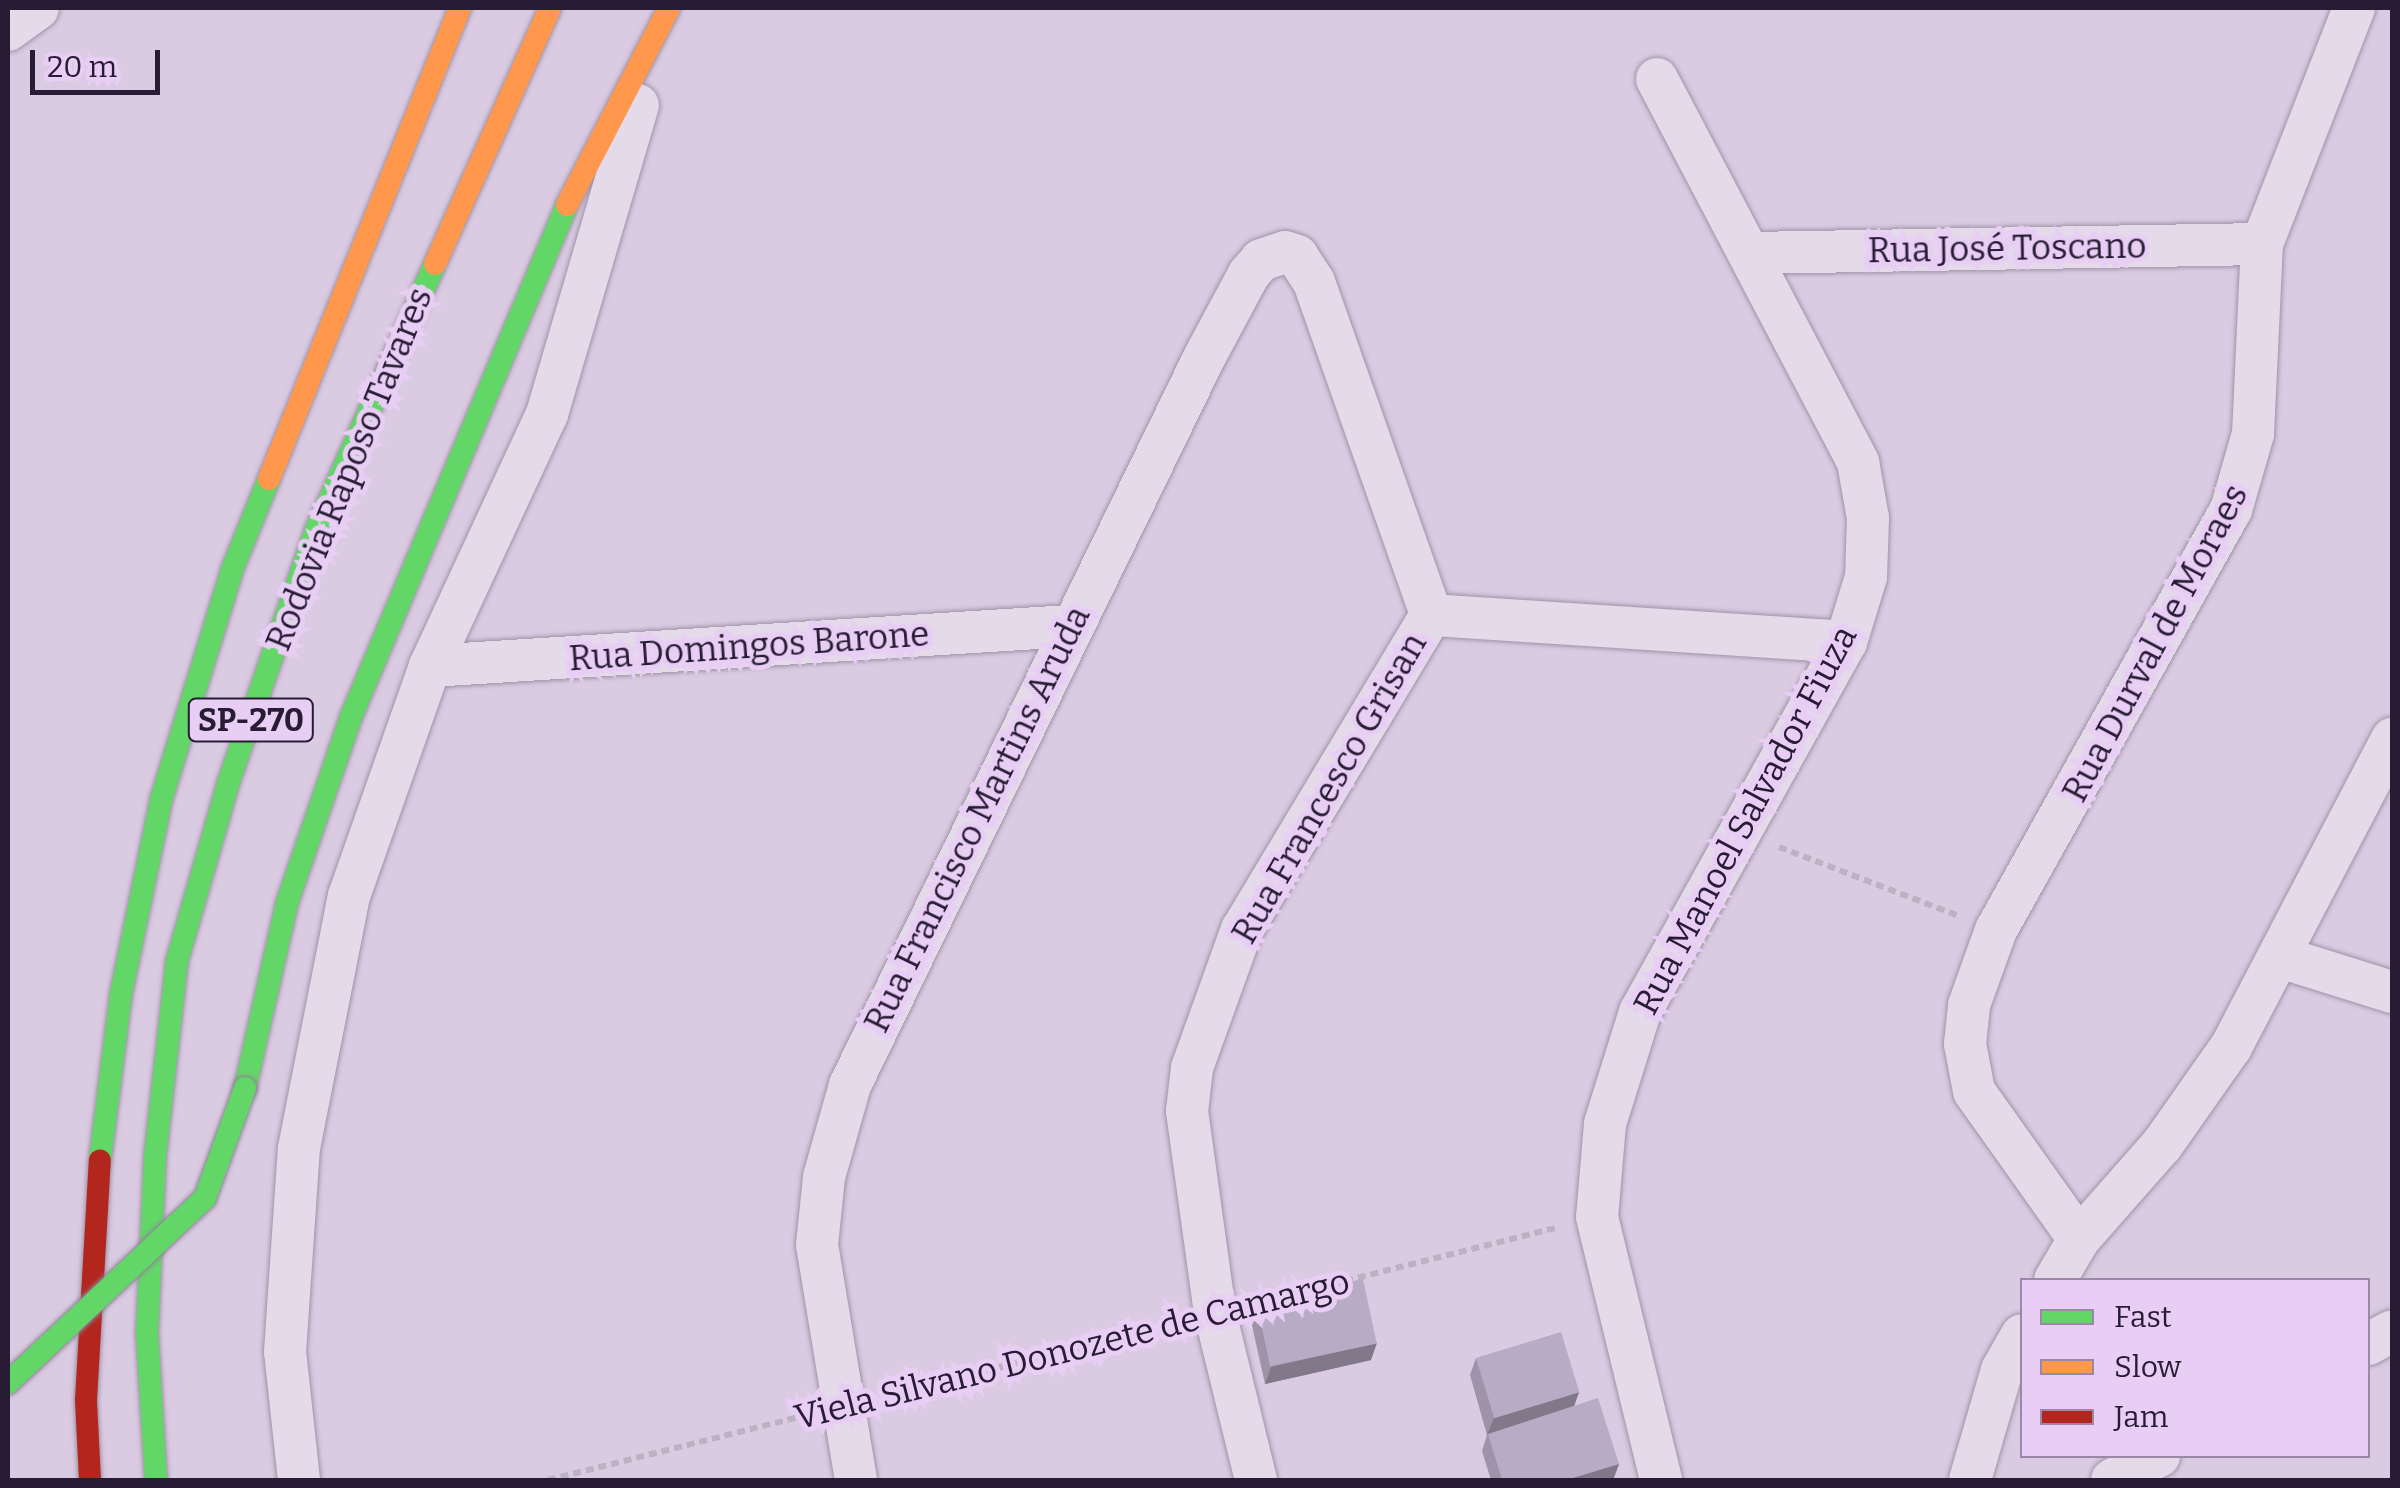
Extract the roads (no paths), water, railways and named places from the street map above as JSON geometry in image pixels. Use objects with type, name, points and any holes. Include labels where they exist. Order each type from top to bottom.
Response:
[{"type":"main road","name":"Rodovia Raposo Tavares","points":[[90,1480],[86,1400],[95,1196],[121,994],[160,800],[232,570],[460,8]]},
{"type":"main road","name":"Rodovia Raposo Tavares","points":[[156,1480],[148,1314],[156,1157],[176,961],[230,781],[316,530],[550,8]]},
{"type":"main road","points":[[8,1383],[205,1198],[245,1088],[287,903],[350,717],[546,247],[664,22]]},
{"type":"street","points":[[8,30],[38,8]]},
{"type":"street","name":"Rua Durval de Moraes","points":[[2079,1239],[1974,1091],[1965,1044],[1970,1004],[1996,930],[2231,510],[2254,434],[2262,244],[2343,17]]},
{"type":"street","points":[[299,1480],[285,1352],[299,1148],[350,896],[430,666],[547,414],[664,22]]},
{"type":"street","name":"Rua Manoel Salvador Fiuza","points":[[1657,79],[1858,462],[1868,518],[1866,576],[1846,642],[1640,1012],[1605,1124],[1596,1217],[1661,1480]]},
{"type":"street","name":"Rua José Toscano","points":[[1751,253],[2262,244]]},
{"type":"street","name":"Rua Francisco Martins Aruda","points":[[856,1480],[840,1407],[817,1245],[824,1177],[850,1086],[1069,626],[1249,274],[1261,260],[1284,252],[1297,256],[1314,282]]},
{"type":"street","name":"Rua Francesco Grisan","points":[[1256,1480],[1215,1313],[1187,1111],[1203,1027],[1242,929],[1431,615],[1314,282]]},
{"type":"street","points":[[1431,615],[1846,642]]},
{"type":"street","name":"Rua Domingos Barone","points":[[430,666],[1069,626]]},
{"type":"street","points":[[2055,1278],[2079,1239],[2162,1145],[2220,1064],[2392,739]]},
{"type":"street","points":[[2280,957],[2392,992]]},
{"type":"street","points":[[2370,1343],[2392,1331]]},
{"type":"street","points":[[1970,1480],[2002,1370],[2020,1338]]},
{"type":"street","points":[[2112,1480],[2155,1458]]}]
